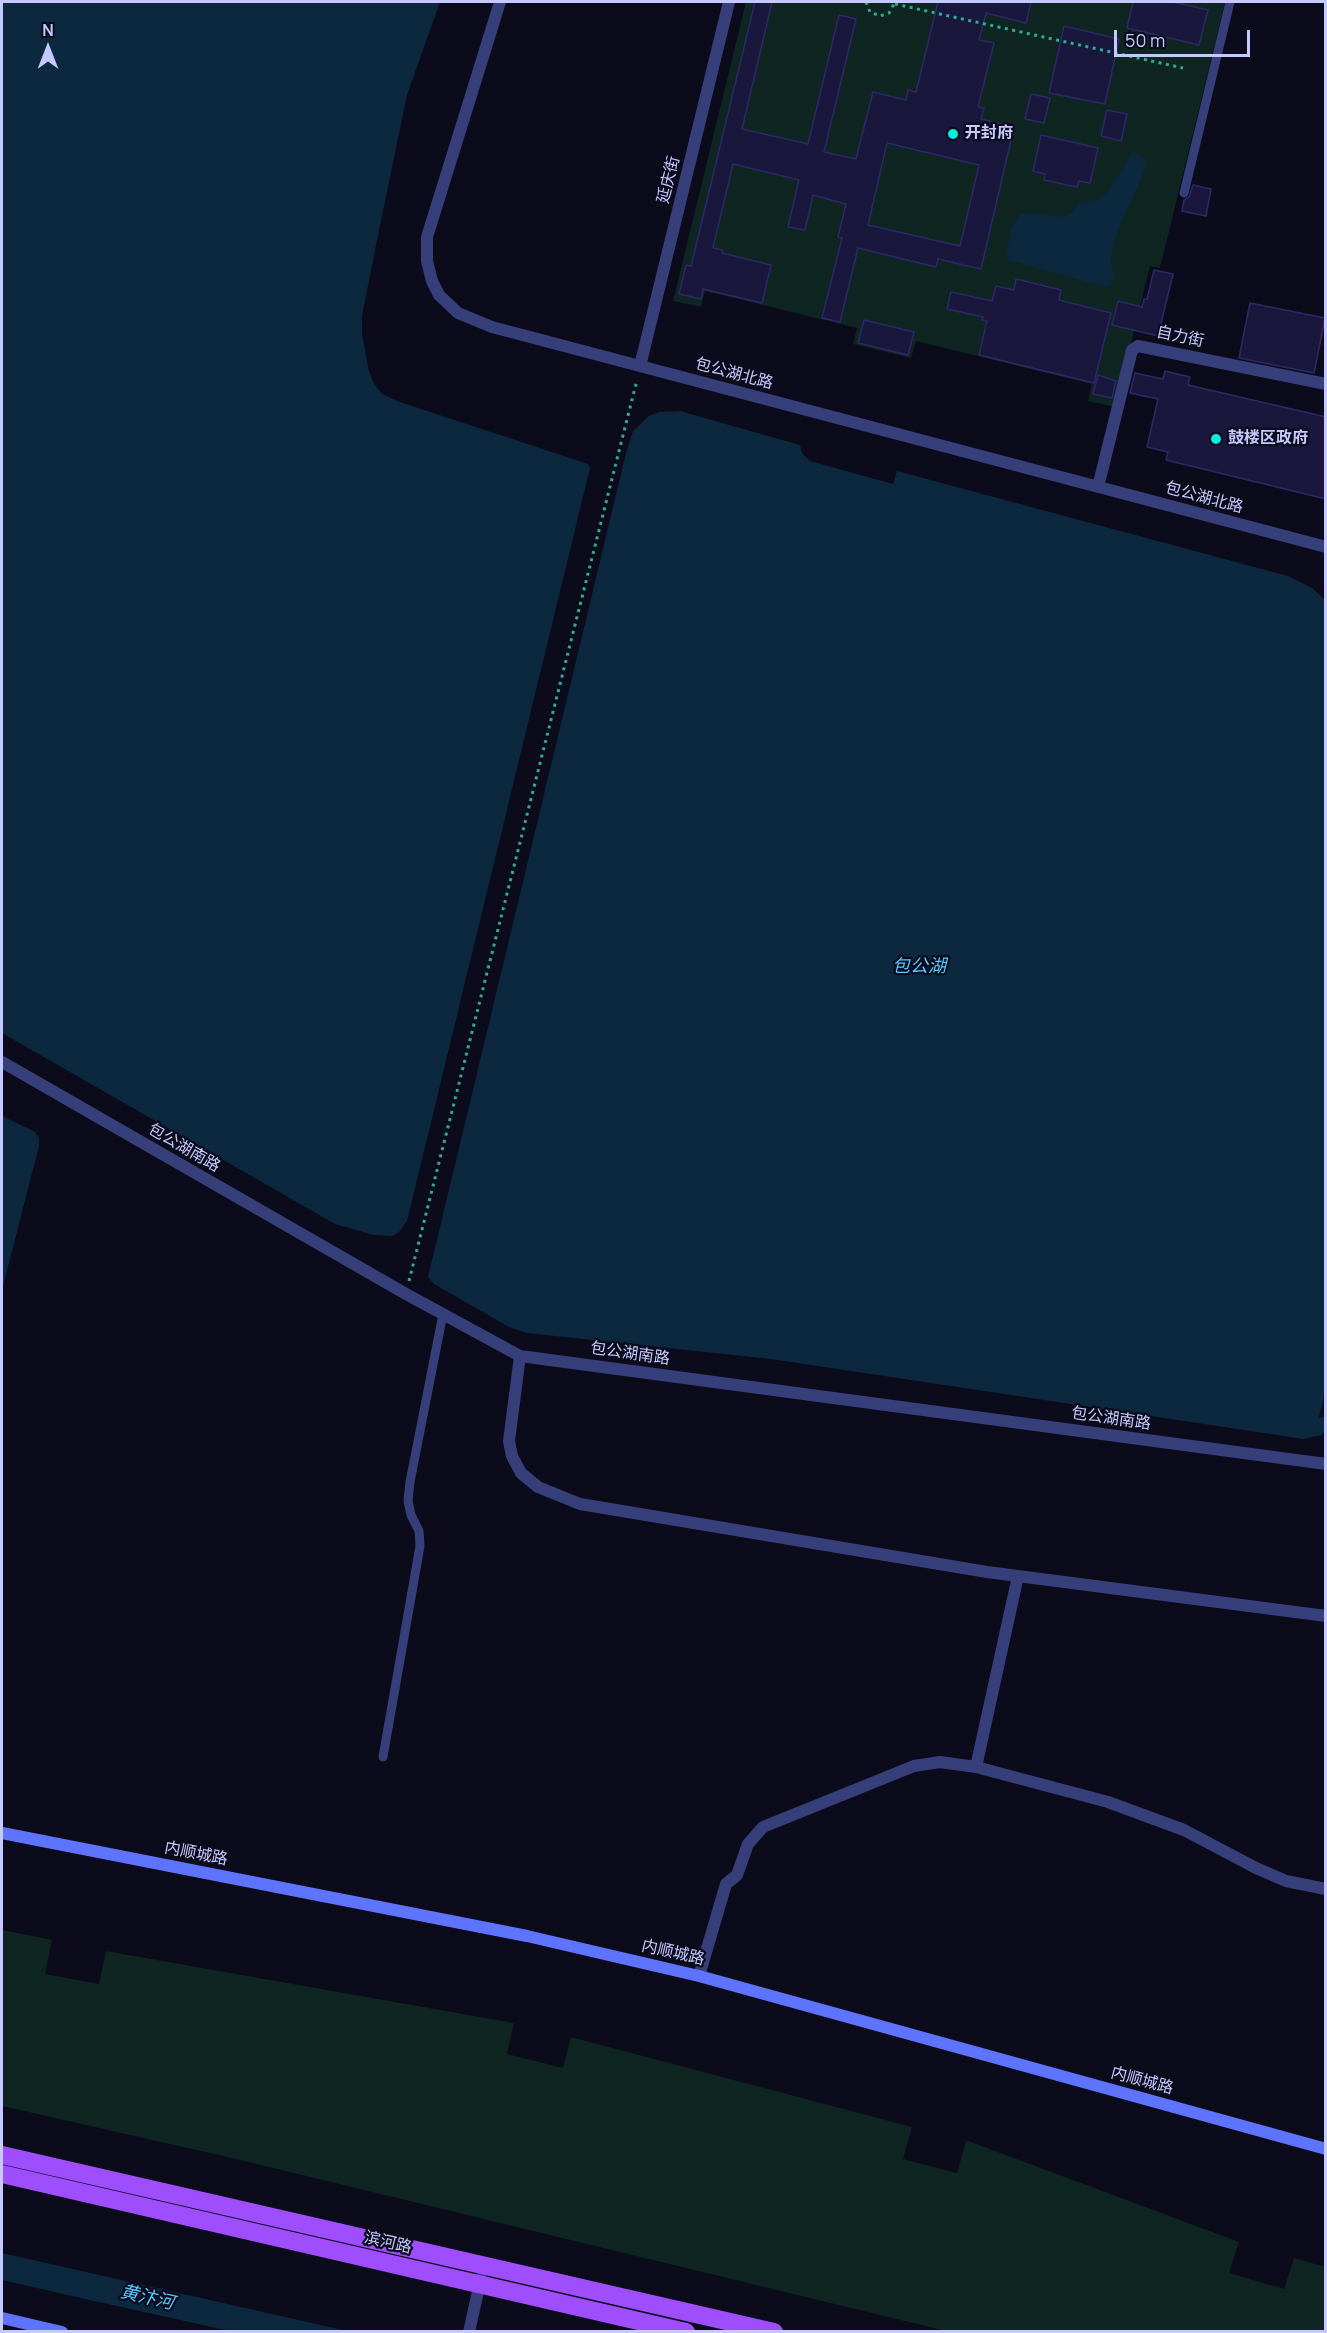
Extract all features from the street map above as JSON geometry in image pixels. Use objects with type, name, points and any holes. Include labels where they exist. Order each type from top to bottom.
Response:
[{"type":"main road","name":"滨河路","points":[[2,2155],[774,2331]]},
{"type":"main road","name":"滨河路","points":[[2,2174],[686,2331]]},
{"type":"street","name":"包公湖北路","points":[[500,2],[431,220],[426,250],[432,281],[439,295],[450,306],[478,322],[1326,547]]},
{"type":"street","name":"延庆街","points":[[640,366],[729,2]]},
{"type":"street","name":"自力街","points":[[1098,487],[1132,351],[1138,346],[1326,384]]},
{"type":"street","name":"包公湖南路","points":[[2,1062],[406,1294],[520,1356],[1308,1462],[1326,1462]]},
{"type":"street","points":[[520,1356],[509,1441],[512,1456],[521,1473],[538,1487],[580,1504],[1018,1576],[1326,1616]]},
{"type":"street","points":[[976,1767],[1018,1576]]},
{"type":"street","points":[[699,1976],[726,1884],[737,1875],[748,1844],[763,1827],[914,1766],[940,1762],[976,1767],[1108,1802],[1184,1830],[1286,1881],[1326,1890]]},
{"type":"street","name":"内顺城路","points":[[2,1833],[527,1936],[699,1976],[1326,2149]]},
{"type":"street","points":[[471,2325],[484,2265]]},
{"type":"street","points":[[2,2318],[62,2331]]},
{"type":"lane","points":[[1184,193],[1230,2]]},
{"type":"lane","points":[[383,1757],[420,1546],[419,1531],[411,1515],[408,1501],[410,1482],[443,1314]]},
{"type":"path","points":[[866,2],[870,12],[880,16],[889,13],[895,3],[1183,68]]},
{"type":"path","points":[[406,1294],[640,366]]},
{"type":"green space","name":"开封府","points":[[746,2],[1225,2],[1160,268],[1150,266],[1115,407],[1088,401],[1092,384],[916,341],[911,358],[853,344],[857,328],[705,291],[701,307],[673,301]]},
{"type":"green space","points":[[2,1930],[52,1940],[45,1974],[99,1984],[106,1951],[514,2023],[507,2054],[563,2068],[571,2037],[912,2127],[903,2159],[957,2173],[966,2141],[971,2142],[1239,2242],[1229,2273],[1284,2289],[1294,2258],[1325,2267],[1325,2331],[946,2331],[232,2158],[2,2106]]},
{"type":"water","points":[[2,2],[440,2],[407,95],[362,316],[362,334],[369,371],[374,384],[382,394],[397,401],[588,464],[590,468],[407,1221],[393,1236],[374,1235],[335,1224],[2,1033]]},
{"type":"water","points":[[1133,151],[1145,159],[1146,163],[1113,247],[1111,259],[1114,281],[1110,286],[1104,287],[1008,260],[1006,256],[1012,227],[1020,214],[1062,217],[1071,214],[1079,203],[1098,200],[1106,195]]},
{"type":"water","name":"包公湖","points":[[680,411],[800,445],[802,453],[810,461],[893,484],[897,471],[1288,576],[1312,588],[1325,600],[1326,1387],[1319,1417],[1325,1418],[1326,1431],[1321,1435],[1304,1439],[771,1359],[527,1333],[509,1327],[434,1284],[428,1277],[626,453],[633,431],[649,416],[659,412]]},
{"type":"water","points":[[2,1116],[35,1132],[39,1138],[39,1146],[2,1290]]},
{"type":"water","name":"黄汴河","points":[[2,2253],[347,2331],[230,2331],[94,2301],[2,2280]]},
{"type":"building","points":[[755,2],[772,2],[742,129],[808,144],[839,15],[856,19],[824,152],[856,159],[873,92],[906,100],[908,90],[916,92],[938,2],[1031,2],[1026,23],[986,13],[979,40],[994,43],[978,107],[984,108],[981,119],[1014,127],[981,269],[938,259],[936,267],[858,248],[840,322],[822,318],[842,238],[838,237],[846,204],[813,195],[805,230],[788,227],[799,180],[733,164],[713,248],[723,250],[722,253],[771,265],[762,303],[703,289],[701,299],[679,294],[686,265],[691,266]],"holes":[[[887,143],[979,165],[960,246],[868,225]]]},
{"type":"building","points":[[1133,2],[1173,2],[1208,10],[1199,45],[1127,28]]},
{"type":"building","points":[[1064,26],[1119,39],[1105,104],[1049,93]]},
{"type":"building","points":[[1031,94],[1050,98],[1044,123],[1025,119]]},
{"type":"building","points":[[1107,110],[1127,114],[1121,141],[1101,136]]},
{"type":"building","points":[[1041,135],[1098,148],[1090,183],[1079,181],[1077,187],[1044,180],[1045,174],[1033,171]]},
{"type":"building","points":[[1193,185],[1211,189],[1206,216],[1182,211],[1184,200],[1189,197]]},
{"type":"building","points":[[1154,270],[1173,274],[1158,336],[1112,325],[1118,301],[1142,307],[1144,299],[1147,299]]},
{"type":"building","points":[[1016,279],[1061,290],[1059,300],[1111,313],[1094,383],[979,355],[987,321],[982,320],[983,317],[947,309],[951,292],[992,301],[996,286],[1014,290]]},
{"type":"building","points":[[1250,303],[1325,318],[1314,373],[1239,358]]},
{"type":"building","points":[[864,320],[914,332],[908,355],[858,343]]},
{"type":"building","points":[[1165,371],[1190,377],[1188,385],[1326,417],[1326,499],[1166,460],[1168,452],[1147,447],[1158,399],[1130,393],[1135,373],[1163,379]]},
{"type":"building","points":[[1098,375],[1116,381],[1112,398],[1093,394]]},
{"type":"place","name":"开封府","points":[[953,134]]},
{"type":"place","name":"鼓楼区政府","points":[[1216,439]]}]
